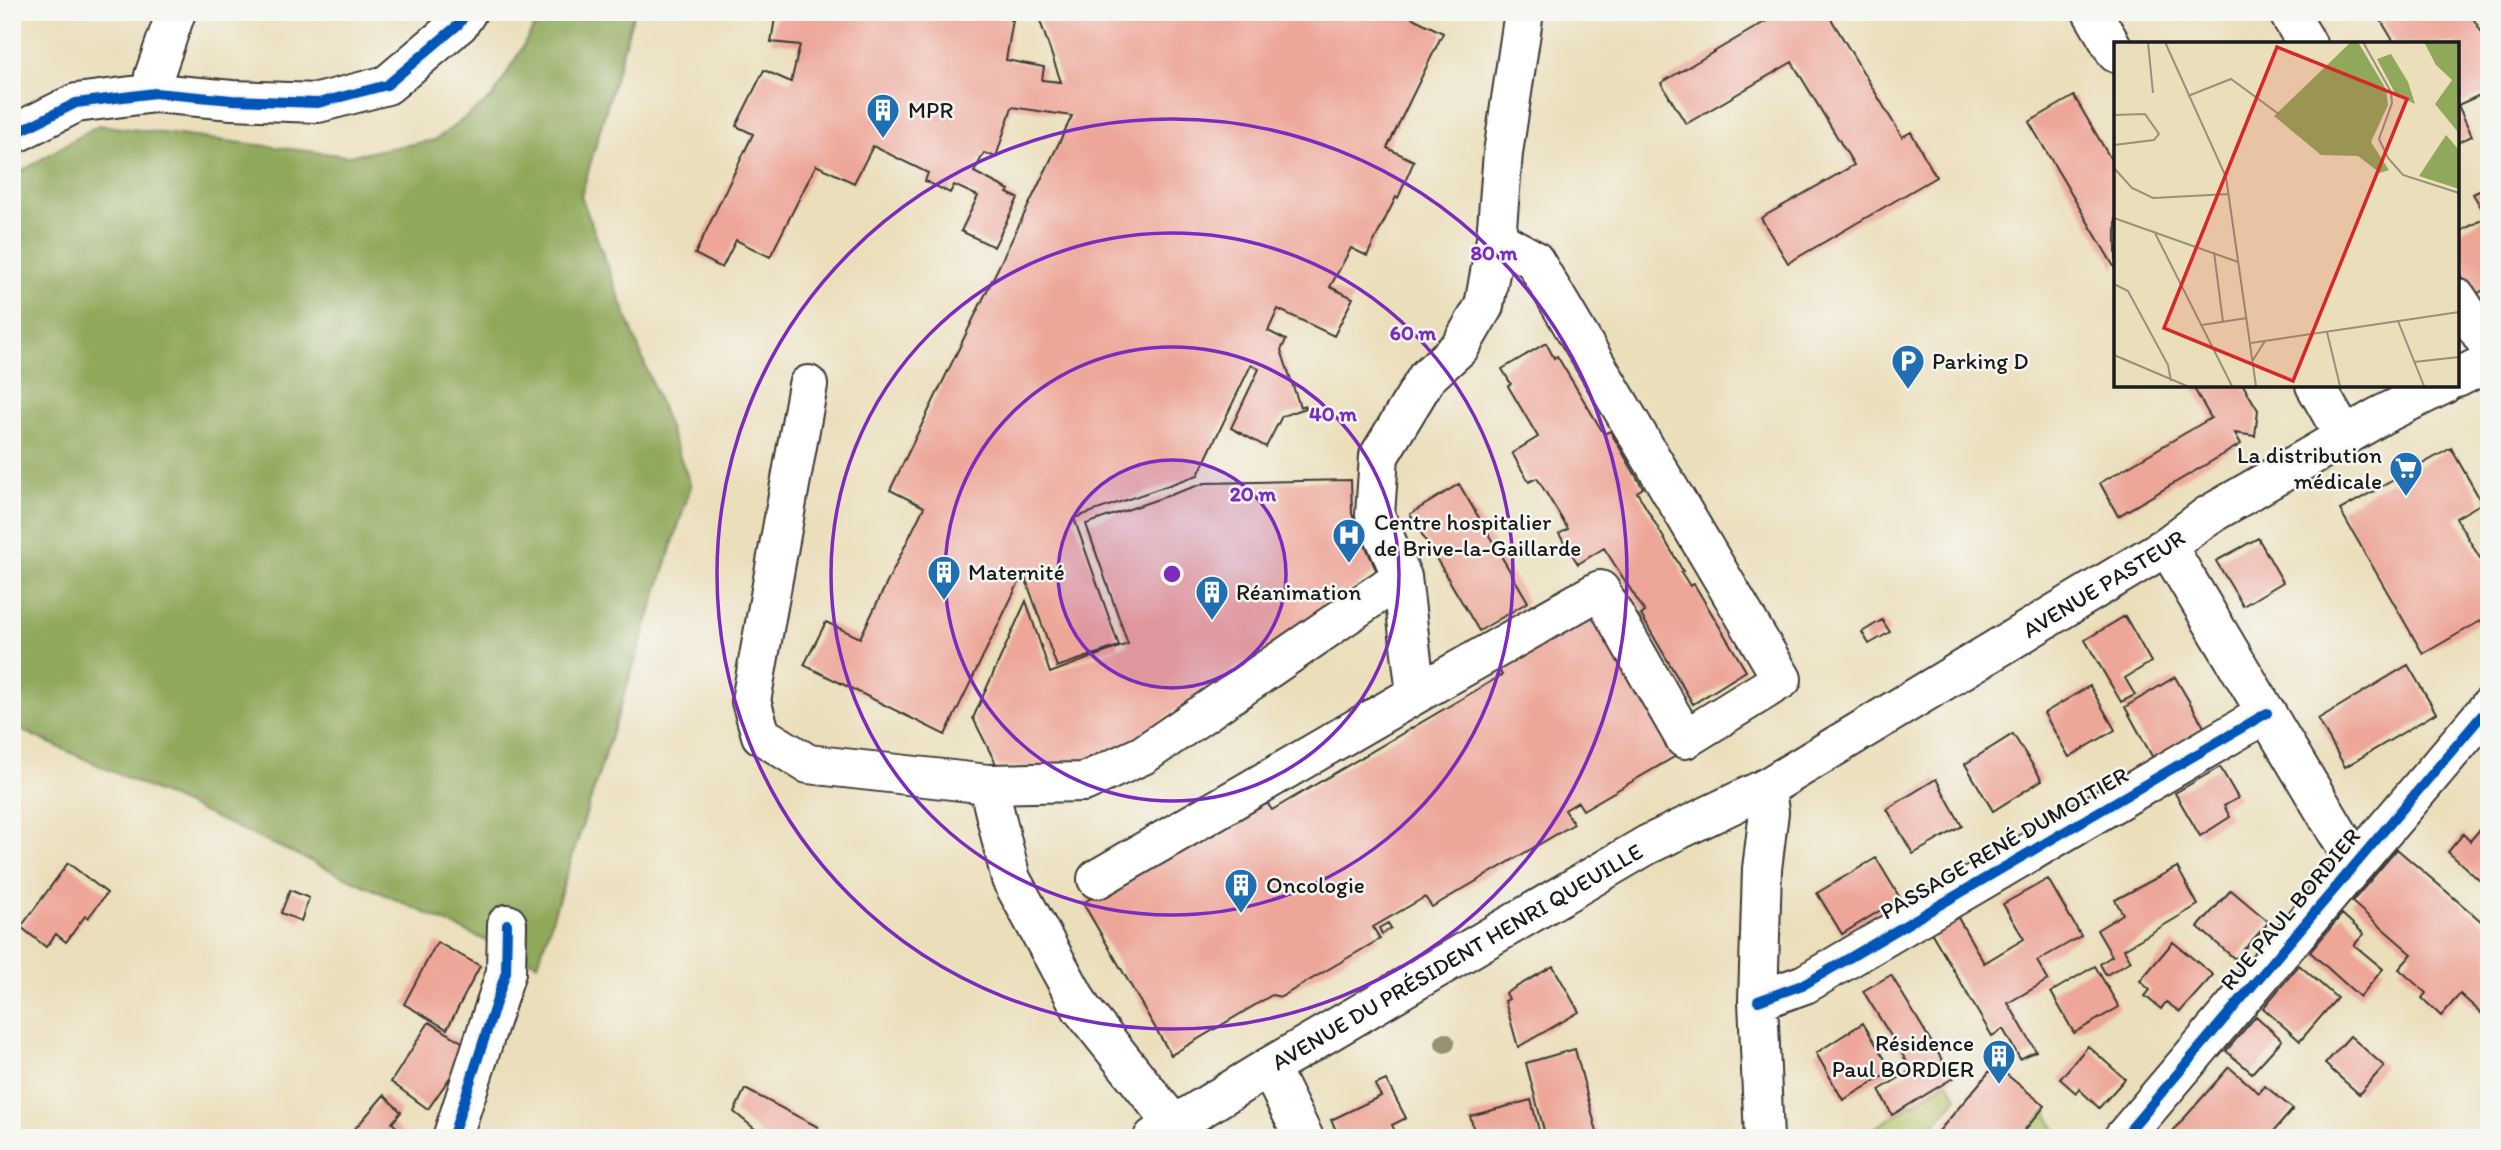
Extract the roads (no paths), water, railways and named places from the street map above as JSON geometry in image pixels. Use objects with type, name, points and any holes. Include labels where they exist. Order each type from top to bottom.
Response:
[{"type":"street","points":[[155,93],[154,76],[176,12]]},
{"type":"street","points":[[12,135],[76,103],[155,93],[232,100],[318,103],[387,85],[459,24],[467,12]]},
{"type":"street","points":[[1416,694],[1402,577],[1375,515],[1380,456],[1427,377],[1460,346],[1485,306],[1496,239],[1503,153],[1524,12]]},
{"type":"street","points":[[2092,12],[2114,49]]},
{"type":"street","points":[[2288,12],[2306,42]]},
{"type":"street","points":[[1097,879],[1600,590],[1685,739],[1782,679],[1534,260],[1496,239]]},
{"type":"street","points":[[2459,312],[2467,369]]},
{"type":"street","points":[[808,385],[751,701],[761,735],[807,764],[988,784],[1084,782],[1143,755],[1402,577]]},
{"type":"street","points":[[2316,387],[2344,436]]},
{"type":"street","name":"AVENUE PASTEUR","points":[[1766,788],[2167,546],[2207,516],[2434,387]]},
{"type":"street","points":[[2167,546],[2356,864]]},
{"type":"street","name":"RUE PAUL BORDIER","points":[[2123,1138],[2489,707]]},
{"type":"street","name":"PASSAGE RENÉ DUMOITIER","points":[[1758,1001],[1805,984],[2267,713]]},
{"type":"street","points":[[988,784],[1012,879],[1081,1008],[1164,1132]]},
{"type":"street","points":[[1765,1138],[1758,1001],[1762,869],[1769,812],[1766,788]]},
{"type":"street","name":"AVENUE DU PRÉSIDENT HENRI QUEUILLE","points":[[1164,1132],[1269,1067],[1647,845],[1766,788]]},
{"type":"street","points":[[452,1138],[506,972],[507,924]]},
{"type":"street","points":[[1269,1067],[1304,1138]]},
{"type":"place","name":"MPR","points":[[883,140]]},
{"type":"place","name":"Parking D","points":[[1908,391]]},
{"type":"place","name":"La distribution médicale","points":[[2406,498]]},
{"type":"place","name":"Centre hospitalier de Brive-la-Gaillarde","points":[[1349,565]]},
{"type":"place","name":"Maternité","points":[[944,602]]},
{"type":"place","name":"Réanimation","points":[[1212,622]]},
{"type":"place","name":"Oncologie","points":[[1241,915]]},
{"type":"place","name":"Résidence Paul BORDIER","points":[[1999,1086]]}]
